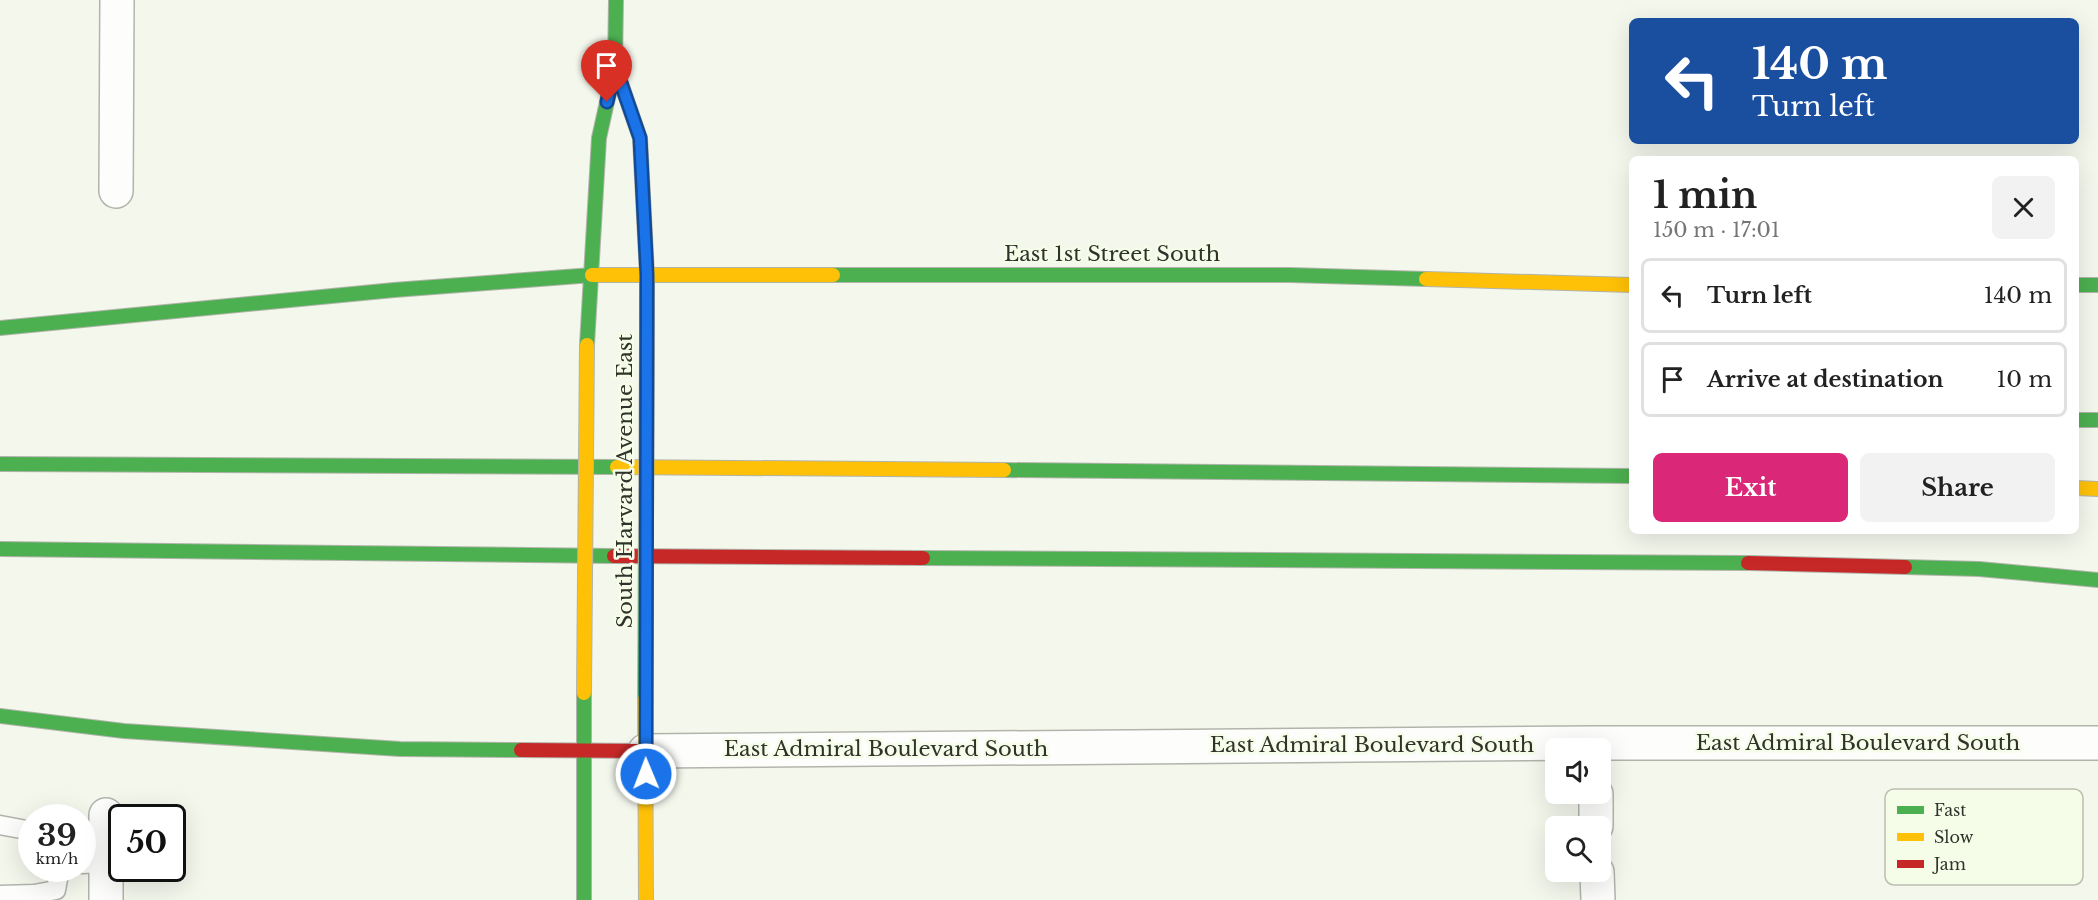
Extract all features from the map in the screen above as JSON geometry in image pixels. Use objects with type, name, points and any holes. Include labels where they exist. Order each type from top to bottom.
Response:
[{"type":"main road","name":"South Harvard Avenue East","points":[[584,900],[587,345],[599,138],[615,66],[616,0]]},
{"type":"main road","name":"South Harvard Avenue East","points":[[615,66],[640,138],[647,275],[646,900]]},
{"type":"main road","name":"East 1st Street South","points":[[0,328],[394,290],[592,275],[1290,275],[1629,285]]},
{"type":"main road","points":[[2079,285],[2098,285]]},
{"type":"main road","points":[[2079,420],[2098,420]]},
{"type":"main road","points":[[0,465],[737,468],[1629,476]]},
{"type":"main road","points":[[1591,476],[1629,470]]},
{"type":"main road","points":[[2079,488],[2098,489]]},
{"type":"main road","points":[[0,549],[733,558],[1711,562],[1979,569],[2098,579]]},
{"type":"main road","points":[[0,716],[124,731],[377,747],[584,752],[645,751]]},
{"type":"street","points":[[116,191],[117,0]]},
{"type":"street","name":"East Admiral Boulevard South","points":[[1611,746],[2098,743]]},
{"type":"street","name":"East Admiral Boulevard South","points":[[645,751],[1545,746]]},
{"type":"street","points":[[96,856],[106,815]]},
{"type":"street","points":[[96,870],[106,900]]},
{"type":"street","points":[[1597,882],[1598,900]]},
{"type":"lane","points":[[0,825],[18,828]]},
{"type":"lane","points":[[0,895],[34,894],[56,890],[57,882]]},
{"type":"traffic: fast","points":[[587,345],[599,138],[615,66],[616,0]]},
{"type":"traffic: fast","points":[[615,66],[640,138],[647,275],[647,345]]},
{"type":"traffic: fast","points":[[0,328],[394,290],[592,275]]},
{"type":"traffic: fast","points":[[833,275],[1290,275],[1426,279]]},
{"type":"traffic: fast","points":[[2079,285],[2098,285]]},
{"type":"traffic: fast","points":[[645,694],[647,345]]},
{"type":"traffic: fast","points":[[2079,420],[2098,420]]},
{"type":"traffic: fast","points":[[0,464],[617,467]]},
{"type":"traffic: fast","points":[[1004,470],[1629,476]]},
{"type":"traffic: fast","points":[[0,549],[614,556]]},
{"type":"traffic: fast","points":[[923,558],[1748,563]]},
{"type":"traffic: fast","points":[[1905,567],[1979,569],[2098,580]]},
{"type":"traffic: fast","points":[[584,693],[584,900]]},
{"type":"traffic: fast","points":[[0,716],[124,731],[400,749],[521,750]]},
{"type":"traffic: slow","points":[[592,275],[833,275]]},
{"type":"traffic: slow","points":[[1426,279],[1629,285]]},
{"type":"traffic: slow","points":[[584,693],[587,345]]},
{"type":"traffic: slow","points":[[617,467],[1004,470]]},
{"type":"traffic: slow","points":[[2079,488],[2098,489]]},
{"type":"traffic: slow","points":[[645,694],[646,900]]},
{"type":"traffic: jam","points":[[614,556],[923,558]]},
{"type":"traffic: jam","points":[[1748,563],[1905,567]]},
{"type":"traffic: jam","points":[[521,750],[645,751]]},
{"type":"route","points":[[607,102],[615,66],[640,138],[647,275],[646,774]]}]
